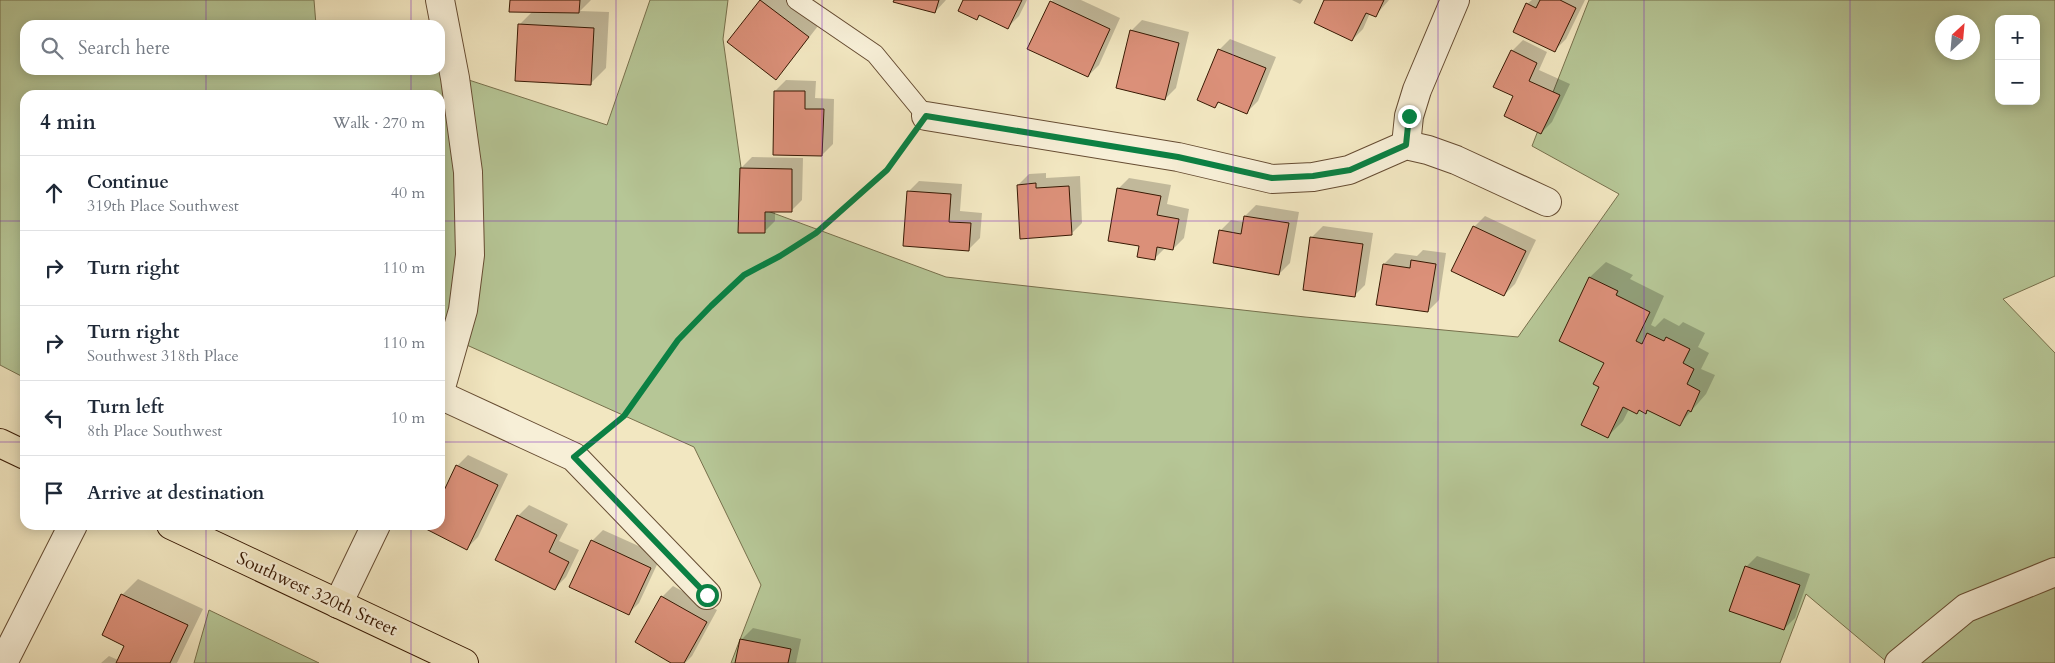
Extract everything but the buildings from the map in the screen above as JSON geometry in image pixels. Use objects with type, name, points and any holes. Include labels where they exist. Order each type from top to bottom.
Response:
[{"type":"main road","points":[[0,444],[20,453]]},
{"type":"main road","name":"Southwest 320th Street","points":[[182,530],[464,663]]},
{"type":"street","points":[[440,0],[444,20]]},
{"type":"street","points":[[1406,145],[1409,116],[1417,90],[1455,0]]},
{"type":"street","points":[[445,26],[455,78],[468,172],[470,254],[463,310],[445,373]]},
{"type":"street","points":[[926,116],[1178,157],[1272,178],[1313,176],[1350,170],[1406,145],[1428,150],[1456,160],[1547,202]]},
{"type":"street","points":[[445,397],[574,457],[707,595]]},
{"type":"street","points":[[3,663],[70,530]]},
{"type":"street","points":[[338,604],[374,530]]},
{"type":"street","points":[[1899,663],[1966,608],[2055,572]]},
{"type":"lane","points":[[796,0],[875,54],[926,116]]},
{"type":"path","points":[[574,457],[624,416],[678,340],[711,306],[744,275],[780,256],[816,233],[887,170],[926,116]]},
{"type":"green space","points":[[0,0],[314,0],[316,20],[20,20],[20,75],[445,75],[445,72],[607,125],[650,0],[728,0],[723,39],[746,203],[946,277],[1305,317],[1518,337],[1619,194],[1532,146],[1589,0],[2055,0],[2055,276],[2003,299],[2055,353],[2055,663],[1888,663],[1806,594],[1780,663],[731,663],[761,585],[694,447],[445,335],[445,90],[20,90],[20,375],[0,365]]},
{"type":"green space","points":[[209,610],[319,663],[194,663]]},
{"type":"route","points":[[707,595],[574,457],[624,416],[678,340],[711,306],[744,275],[780,256],[816,233],[887,170],[926,116],[1178,157],[1228,170],[1272,178],[1313,176],[1350,170],[1376,159],[1406,145],[1409,116]]}]
